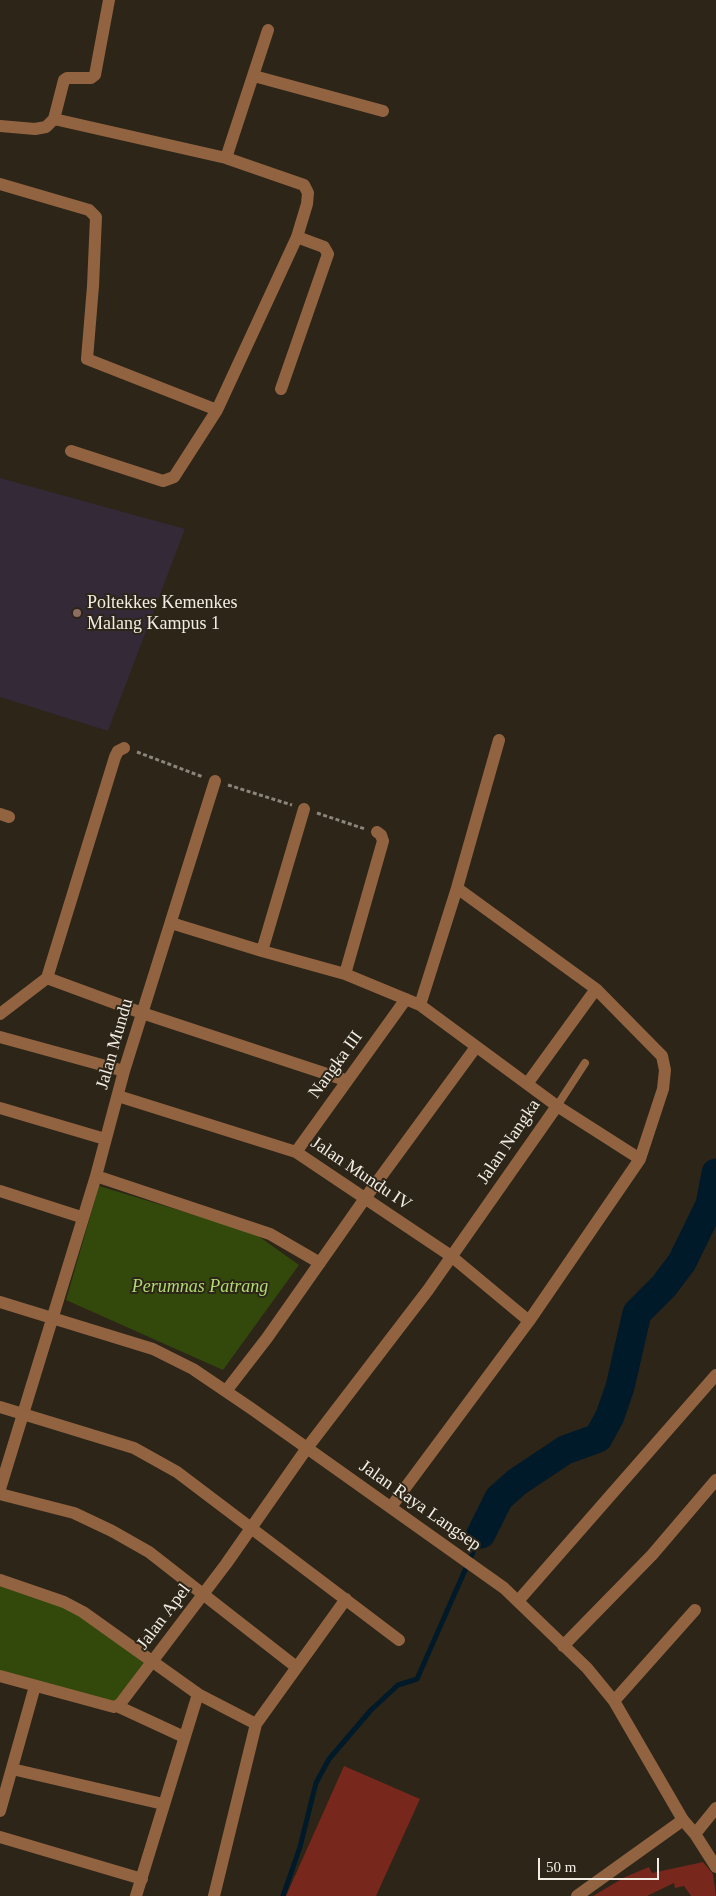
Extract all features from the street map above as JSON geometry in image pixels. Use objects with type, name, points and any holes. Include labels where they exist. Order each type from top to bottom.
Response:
[{"type":"street","points":[[0,126],[35,129],[46,127],[54,119],[64,80],[91,78],[95,75],[109,0]]},
{"type":"street","points":[[226,158],[268,30]]},
{"type":"street","points":[[254,76],[383,112]]},
{"type":"street","points":[[54,119],[226,158],[304,185],[308,193],[308,204],[297,237],[217,410],[174,478],[169,481],[163,481],[71,451]]},
{"type":"street","points":[[0,184],[89,210],[96,216],[87,359],[217,410]]},
{"type":"street","points":[[281,389],[328,254],[324,247],[297,237]]},
{"type":"street","points":[[420,1005],[457,888],[499,740]]},
{"type":"street","points":[[0,1014],[47,978],[115,757],[118,751],[124,748]]},
{"type":"street","name":"Jalan Mundu","points":[[0,1489],[53,1318],[81,1216],[96,1176],[124,1071],[214,781]]},
{"type":"street","points":[[262,951],[304,809]]},
{"type":"street","points":[[345,974],[383,841],[381,835],[377,832]]},
{"type":"street","points":[[391,1507],[529,1321],[640,1159],[664,1089],[665,1070],[662,1056],[596,989],[457,888]]},
{"type":"street","name":"Jalan Nangka","points":[[171,923],[345,974],[420,1005],[557,1106],[370,1368],[307,1448]]},
{"type":"street","points":[[47,978],[142,1012],[346,1080]]},
{"type":"street","points":[[527,1084],[596,989]]},
{"type":"street","name":"Nangka III","points":[[296,1152],[406,999]]},
{"type":"street","points":[[0,1037],[124,1071]]},
{"type":"street","points":[[226,1391],[476,1047]]},
{"type":"street","name":"Jalan Mundu IV","points":[[118,1096],[296,1152],[366,1197],[451,1256],[529,1321]]},
{"type":"street","points":[[557,1106],[640,1159]]},
{"type":"street","points":[[0,1108],[106,1139]]},
{"type":"street","points":[[96,1176],[270,1234],[320,1263]]},
{"type":"street","points":[[0,1191],[81,1216]]},
{"type":"street","name":"Jalan Raya Langsep","points":[[0,1302],[153,1349],[193,1369],[494,1581],[586,1668],[614,1701],[683,1820],[695,1834],[716,1867]]},
{"type":"street","points":[[518,1602],[716,1374]]},
{"type":"street","points":[[0,1407],[134,1448],[177,1472],[252,1527],[398,1640]]},
{"type":"street","name":"Jalan Apel","points":[[117,1706],[204,1594],[307,1448]]},
{"type":"street","points":[[563,1646],[652,1556],[716,1480]]},
{"type":"street","points":[[0,1494],[74,1513],[112,1531],[149,1552],[295,1666]]},
{"type":"street","points":[[0,1580],[76,1609],[101,1623],[198,1694],[256,1724]]},
{"type":"street","points":[[214,1896],[256,1724],[295,1666],[346,1599]]},
{"type":"street","points":[[614,1701],[695,1610]]},
{"type":"street","points":[[0,1676],[117,1706],[184,1737]]},
{"type":"street","points":[[0,1811],[35,1686]]},
{"type":"street","points":[[136,1896],[198,1694]]},
{"type":"street","points":[[12,1769],[163,1804]]},
{"type":"street","points":[[695,1834],[716,1808]]},
{"type":"street","points":[[577,1896],[683,1820]]},
{"type":"street","points":[[0,1837],[142,1880]]},
{"type":"lane","points":[[557,1106],[586,1063]]},
{"type":"path","points":[[124,748],[214,781]]},
{"type":"shaded area","name":"Poltekkes Kemenkes Malang Kampus 1","points":[[0,478],[185,529],[108,731],[0,697]]},
{"type":"green space","name":"Perumnas Patrang","points":[[99,1186],[254,1233],[299,1265],[223,1370],[66,1300]]},
{"type":"green space","points":[[0,1581],[65,1605],[152,1661],[115,1707],[0,1676]]},
{"type":"building","points":[[344,1766],[420,1799],[376,1896],[286,1896]]},
{"type":"building","points":[[703,1862],[713,1874],[716,1896],[691,1896],[684,1886],[675,1888],[674,1883],[647,1896],[593,1896],[625,1877],[649,1867],[652,1873]]},
{"type":"waterway","points":[[481,1534],[499,1498],[517,1482],[565,1450],[598,1438],[610,1416],[620,1387],[637,1313],[664,1286],[682,1262],[710,1205],[716,1173]]},
{"type":"waterway","points":[[283,1896],[300,1847],[316,1783],[329,1759],[371,1710],[398,1685],[417,1679],[481,1534]]},
{"type":"place","name":"Poltekkes Kemenkes Malang Kampus 1","points":[[77,613]]}]
